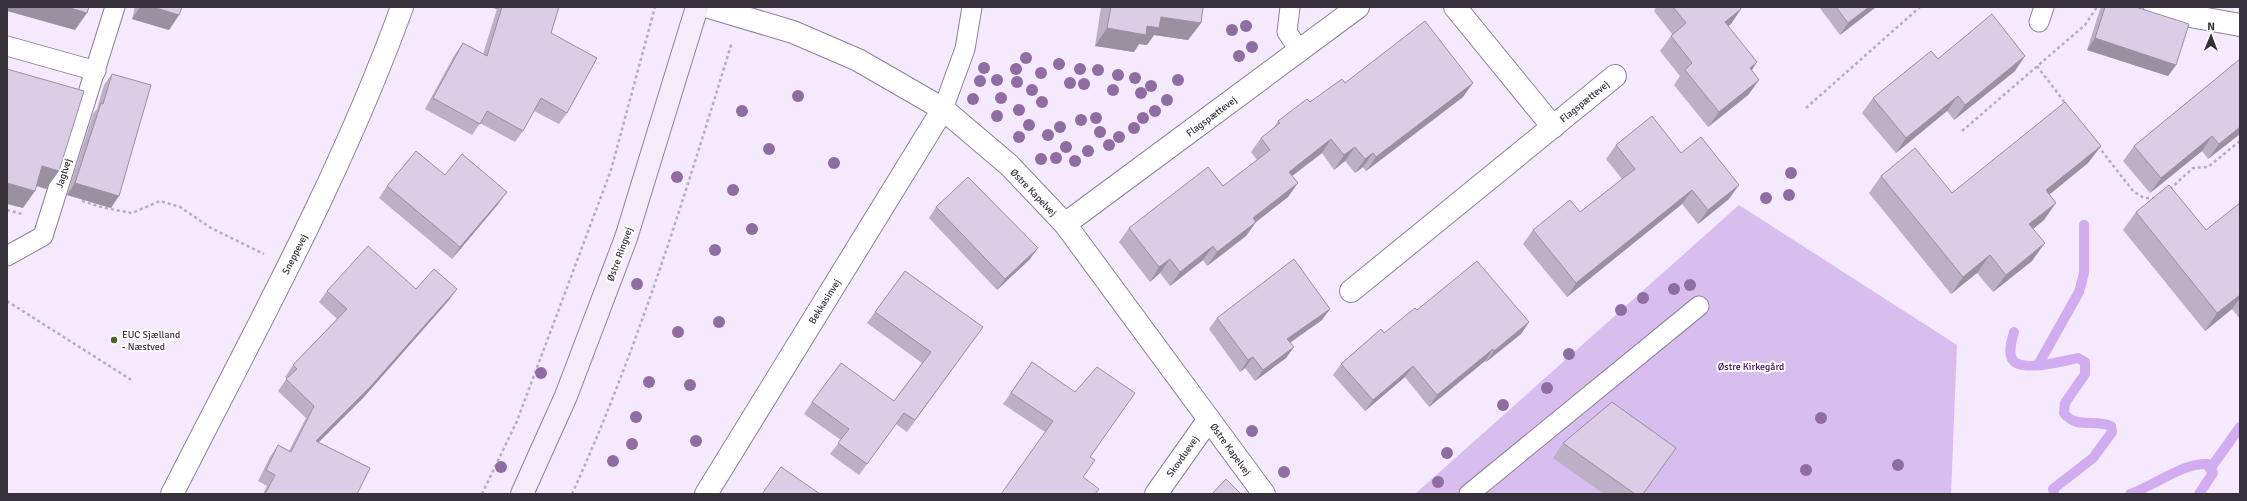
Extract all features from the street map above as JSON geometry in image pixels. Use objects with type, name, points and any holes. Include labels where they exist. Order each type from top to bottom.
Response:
[{"type":"street","name":"Sneppevej","points":[[172,494],[307,229],[384,58],[402,7]]},
{"type":"street","name":"Østre Ringvej","points":[[522,494],[566,396],[626,238],[697,7]]},
{"type":"street","name":"Østre Kapelvej","points":[[709,7],[793,32],[858,60],[942,109],[1009,165],[1065,224],[1264,494]]},
{"type":"street","name":"Flagspættevej","points":[[1065,224],[1358,7]]},
{"type":"street","name":"Flagspættevej","points":[[1456,7],[1553,126]]},
{"type":"street","points":[[2155,7],[2168,12],[2240,25]]},
{"type":"street","name":"Flagspættevej","points":[[1351,291],[1615,76]]},
{"type":"street","name":"Bekkasinvej","points":[[706,494],[942,109]]},
{"type":"street","name":"Skovduevej","points":[[1156,494],[1209,419]]},
{"type":"lane","name":"Jagtvej","points":[[7,256],[43,236],[115,7]]},
{"type":"lane","points":[[942,109],[965,49],[972,7]]},
{"type":"lane","points":[[1290,7],[1286,32],[1299,50]]},
{"type":"lane","points":[[7,46],[96,71]]},
{"type":"lane","points":[[1469,494],[1699,306]]},
{"type":"path","points":[[482,494],[517,421],[611,170],[655,7]]},
{"type":"path","points":[[1806,108],[1920,7]]},
{"type":"path","points":[[1962,131],[2085,24],[2097,7]]},
{"type":"path","points":[[572,494],[603,425],[687,189],[740,16]]},
{"type":"path","points":[[2037,66],[2071,110]]},
{"type":"path","points":[[2095,141],[2133,191],[2144,198],[2159,198]]},
{"type":"path","points":[[2165,193],[2193,168],[2208,167],[2240,141]]},
{"type":"path","points":[[105,208],[132,213],[160,201],[180,207],[211,228],[288,265]]},
{"type":"path","points":[[7,301],[133,381]]},
{"type":"green space","name":"Østre Kirkegård","points":[[1739,205],[1957,345],[1951,494],[1415,494]]},
{"type":"building","points":[[67,7],[89,7],[87,13]]},
{"type":"building","points":[[153,7],[182,7],[179,15]]},
{"type":"building","points":[[502,7],[559,7],[551,33],[597,58],[567,113],[541,98],[523,131],[487,111],[480,124],[433,98],[463,43],[487,56]]},
{"type":"building","points":[[1111,7],[1203,7],[1201,23],[1161,17],[1159,28],[1147,26],[1146,35],[1107,28]]},
{"type":"building","points":[[1673,7],[1740,7],[1741,9],[1725,22],[1757,62],[1750,68],[1759,80],[1719,112],[1685,70],[1692,63],[1671,36],[1686,23]]},
{"type":"building","points":[[1836,7],[1869,7],[1848,23]]},
{"type":"building","points":[[2105,7],[2136,7],[2189,24],[2176,65],[2095,38]]},
{"type":"building","points":[[1992,14],[2025,56],[1965,105],[1958,96],[1906,138],[1873,98],[1931,51],[1938,59]]},
{"type":"building","points":[[1425,21],[1473,83],[1376,157],[1373,153],[1365,159],[1355,147],[1344,155],[1331,139],[1289,172],[1298,183],[1253,218],[1256,222],[1217,252],[1213,246],[1180,272],[1170,259],[1159,267],[1129,228],[1208,167],[1223,186],[1270,150],[1261,138],[1280,123],[1278,121],[1307,99],[1310,102],[1342,79],[1345,83]]},
{"type":"building","points":[[2240,59],[2240,127],[2219,144],[2212,136],[2161,178],[2134,146]]},
{"type":"building","points":[[7,69],[84,91],[59,171],[42,166],[35,191],[7,183]]},
{"type":"building","points":[[112,74],[151,85],[119,196],[75,183]]},
{"type":"building","points":[[2065,102],[2101,146],[2046,190],[2056,203],[2029,224],[2045,243],[2006,275],[1990,255],[1963,277],[1881,176],[1915,148],[1952,193]]},
{"type":"building","points":[[1652,116],[1681,153],[1701,137],[1739,185],[1708,210],[1692,190],[1576,283],[1533,230],[1570,200],[1580,212],[1635,169],[1616,145]]},
{"type":"building","points":[[416,151],[445,175],[462,154],[507,192],[460,247],[387,186]]},
{"type":"building","points":[[968,177],[1038,248],[1005,279],[936,207]]},
{"type":"building","points":[[2169,185],[2206,230],[2240,203],[2240,295],[2217,313],[2136,212]]},
{"type":"building","points":[[368,246],[416,289],[434,269],[457,289],[371,386],[316,441],[370,468],[357,494],[265,494],[275,475],[266,470],[278,445],[291,452],[314,406],[286,379],[297,369],[293,365],[347,309],[327,291]]},
{"type":"building","points":[[1294,259],[1330,309],[1287,339],[1294,347],[1263,370],[1253,357],[1248,360],[1217,318]]},
{"type":"building","points":[[1477,261],[1529,322],[1494,351],[1493,349],[1437,395],[1413,366],[1373,400],[1341,364],[1381,329],[1384,333],[1415,308],[1417,310]]},
{"type":"building","points":[[905,271],[983,327],[915,420],[904,413],[867,464],[838,443],[849,429],[812,402],[841,363],[894,401],[931,352],[875,312]]},
{"type":"building","points":[[1032,362],[1075,392],[1097,367],[1135,393],[1090,457],[1095,460],[1083,477],[1099,489],[1095,494],[1001,494],[1053,421],[1011,393]]},
{"type":"building","points":[[1612,402],[1676,448],[1643,494],[1635,494],[1563,443]]},
{"type":"building","points":[[781,467],[820,494],[762,494]]},
{"type":"building","points":[[1226,479],[1241,494],[1212,494]]},
{"type":"waterway","points":[[2038,365],[2079,292],[2084,273],[2084,225]]},
{"type":"waterway","points":[[2014,332],[2010,353],[2012,359],[2016,363],[2033,366],[2078,358],[2085,362],[2085,374],[2065,403],[2064,413],[2074,421],[2098,423],[2111,426],[2112,432],[2093,458],[2053,489],[2054,494]]},
{"type":"waterway","points":[[2210,469],[2240,427]]},
{"type":"waterway","points":[[2130,494],[2189,467],[2199,464],[2208,464],[2213,473],[2199,494]]},
{"type":"place","name":"EUC Sjælland - Næstved","points":[[114,340]]}]
